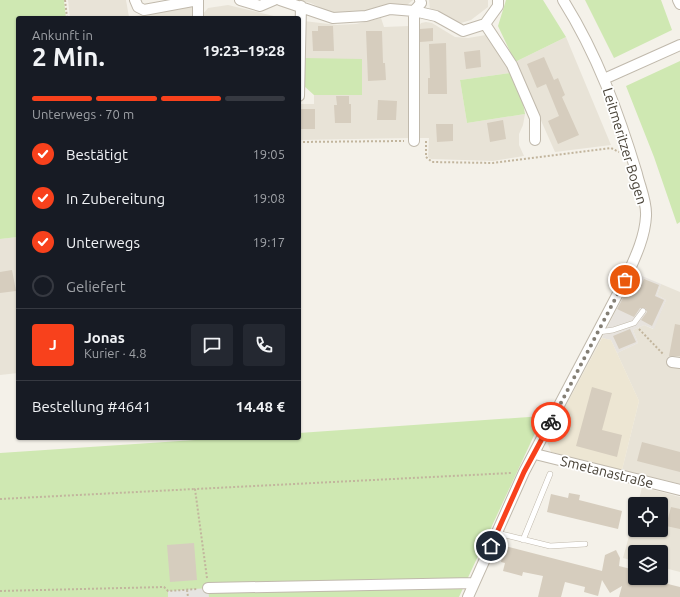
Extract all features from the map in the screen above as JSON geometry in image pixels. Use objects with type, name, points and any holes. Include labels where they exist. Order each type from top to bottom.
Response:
[{"type":"street","points":[[134,0],[138,7],[144,10],[199,0],[198,16]]},
{"type":"street","points":[[240,0],[260,6],[274,0]]},
{"type":"street","points":[[280,0],[333,18],[366,16],[390,9],[414,11],[436,16],[463,31],[485,24],[498,6],[498,0]]},
{"type":"street","points":[[414,141],[414,11],[421,3],[420,0]]},
{"type":"street","name":"Leitmeritzer Bogen","points":[[468,597],[524,472],[535,454],[634,259],[645,227],[646,215],[644,201],[630,151],[604,79],[578,24],[563,0]]},
{"type":"street","points":[[678,0],[680,4]]},
{"type":"street","points":[[301,6],[301,16]]},
{"type":"street","points":[[485,24],[512,65],[535,118],[535,140]]},
{"type":"street","points":[[604,79],[680,45]]},
{"type":"street","name":"Smetanastraße","points":[[535,454],[680,490]]},
{"type":"street","points":[[208,588],[474,583]]},
{"type":"lane","points":[[598,332],[613,330],[634,324],[643,311]]},
{"type":"lane","points":[[523,540],[550,474]]},
{"type":"lane","points":[[497,533],[550,546],[584,544]]},
{"type":"path","points":[[65,0],[68,16]]},
{"type":"path","points":[[301,142],[426,141],[426,157],[432,162],[493,163],[611,148],[620,153],[630,151]]},
{"type":"path","points":[[634,324],[658,350],[676,363]]},
{"type":"path","points":[[0,499],[524,472]]},
{"type":"path","points":[[0,591],[164,587],[168,591],[208,588],[196,489]]},
{"type":"path","points":[[187,590],[188,597]]},
{"type":"shaded area","points":[[68,0],[126,0],[129,16],[70,16]]},
{"type":"shaded area","points":[[298,0],[413,0],[407,5],[403,6],[396,4],[365,12],[332,14],[311,3]]},
{"type":"shaded area","points":[[429,0],[488,0],[488,7],[471,20],[461,23],[430,9]]},
{"type":"shaded area","points":[[228,5],[274,16],[202,16],[208,8]]},
{"type":"shaded area","points":[[191,7],[193,9],[193,16],[135,16]]},
{"type":"shaded area","points":[[381,18],[384,27],[409,26],[410,138],[301,140],[301,104],[314,104],[314,95],[362,95],[304,58],[304,21],[337,25],[356,24]]},
{"type":"shaded area","points":[[421,23],[432,23],[455,37],[468,38],[486,35],[492,42],[506,62],[510,73],[460,80],[467,123],[525,114],[523,125],[519,134],[519,145],[524,156],[493,161],[431,159],[428,157],[429,138],[419,138],[417,30]]},
{"type":"shaded area","points":[[566,37],[611,145],[555,152],[515,62]]},
{"type":"shaded area","points":[[16,237],[16,373],[0,375],[0,239]]},
{"type":"shaded area","points":[[635,273],[661,284],[657,295],[666,300],[654,329],[644,325],[633,330],[638,343],[617,353],[611,340],[602,338]]},
{"type":"shaded area","points":[[661,284],[680,292],[680,484],[622,470],[639,401],[617,353],[638,343],[633,330],[644,325],[653,329],[666,300],[657,295]]},
{"type":"shaded area","points":[[602,338],[611,340],[639,401],[622,470],[551,452],[547,441]]},
{"type":"shaded area","points":[[642,487],[680,497],[680,572],[668,569],[668,545],[628,545],[628,559],[623,558],[629,537],[668,537],[668,497],[640,497]]},
{"type":"shaded area","points":[[208,588],[209,597],[168,597],[168,591]]},
{"type":"green space","points":[[0,0],[64,0],[66,16],[16,16],[16,237],[0,239]]},
{"type":"green space","points":[[506,0],[543,0],[566,37],[515,62],[498,26]]},
{"type":"green space","points":[[585,0],[661,0],[672,30],[614,58]]},
{"type":"green space","points":[[304,58],[362,59],[362,95],[314,95],[304,86]]},
{"type":"green space","points":[[680,61],[680,222],[677,224],[654,157],[626,86]]},
{"type":"green space","points":[[510,73],[523,103],[525,114],[467,123],[460,80]]},
{"type":"green space","points":[[543,416],[459,597],[0,597],[0,453],[195,440],[301,440],[301,433]]},
{"type":"building","points":[[318,26],[333,26],[334,51],[313,51],[312,31],[318,31]]},
{"type":"building","points":[[433,28],[433,41],[420,42],[420,29]]},
{"type":"building","points":[[366,31],[382,31],[383,63],[385,63],[386,80],[368,81]]},
{"type":"building","points":[[446,43],[447,94],[428,94],[428,78],[430,78],[429,44]]},
{"type":"building","points":[[480,50],[481,67],[466,69],[464,52]]},
{"type":"building","points":[[544,57],[554,80],[558,78],[565,95],[562,97],[579,135],[558,144],[548,121],[559,116],[546,84],[537,88],[527,64]]},
{"type":"building","points":[[336,96],[349,96],[349,104],[351,104],[351,123],[335,123],[334,105],[337,105]]},
{"type":"building","points":[[378,100],[397,101],[396,120],[377,120]]},
{"type":"building","points":[[301,109],[315,109],[315,129],[301,129]]},
{"type":"building","points":[[503,120],[506,139],[490,142],[487,123]]},
{"type":"building","points":[[436,124],[453,124],[453,141],[437,142]]},
{"type":"building","points":[[12,270],[16,291],[0,293],[0,272]]},
{"type":"building","points":[[644,279],[659,285],[655,296],[664,300],[652,326],[641,320],[647,312],[645,308],[640,308],[634,317],[617,309],[630,285],[639,290]]},
{"type":"building","points":[[675,324],[680,325],[680,356],[669,356]]},
{"type":"building","points":[[630,329],[636,342],[619,349],[613,336]]},
{"type":"building","points":[[592,387],[612,393],[602,430],[622,435],[617,457],[576,446]]},
{"type":"building","points":[[642,442],[680,452],[680,472],[637,461]]},
{"type":"building","points":[[569,493],[580,495],[579,500],[622,511],[618,529],[547,512],[551,494],[568,498]]},
{"type":"building","points":[[671,507],[680,509],[680,529],[668,526],[668,518]]},
{"type":"building","points":[[194,543],[197,580],[170,582],[167,545]]},
{"type":"building","points":[[505,546],[602,571],[605,555],[616,550],[620,558],[619,566],[628,568],[628,585],[668,584],[680,587],[680,597],[619,597],[622,586],[610,593],[602,580],[598,596],[584,592],[585,587],[565,582],[561,597],[538,597],[543,576],[523,572],[522,576],[503,571],[505,563],[501,562]]},
{"type":"way so far","points":[[551,422],[625,280]]},
{"type":"route","points":[[491,546],[524,472],[551,422]]}]
